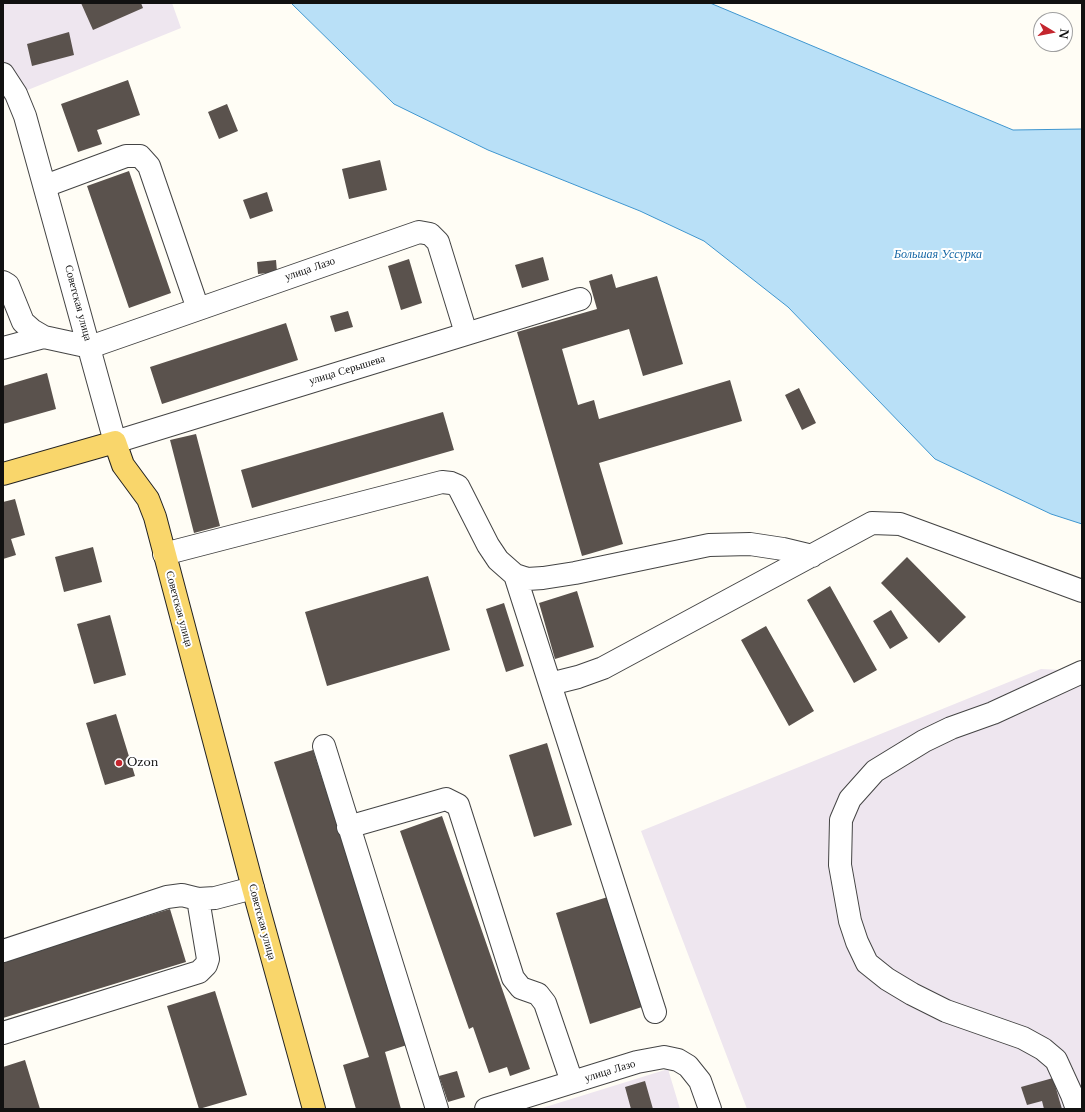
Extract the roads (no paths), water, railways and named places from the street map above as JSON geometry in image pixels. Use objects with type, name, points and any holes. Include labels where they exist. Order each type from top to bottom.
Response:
[{"type":"main road","points":[[3,474],[115,442]]},
{"type":"main road","name":"Советская улица","points":[[115,442],[123,465],[148,499],[155,517],[253,888],[314,1109]]},
{"type":"street","name":"Советская улица","points":[[3,74],[16,94],[25,116],[115,442]]},
{"type":"street","points":[[45,186],[126,156],[140,156],[149,166],[198,309]]},
{"type":"street","name":"улица Лазо","points":[[90,347],[419,232],[430,234],[438,242],[466,333]]},
{"type":"street","points":[[3,282],[8,285],[24,322],[32,330],[44,337],[90,347]]},
{"type":"street","name":"улица Серышева","points":[[115,442],[580,299]]},
{"type":"street","points":[[3,348],[44,337]]},
{"type":"street","points":[[164,554],[442,482],[451,482],[458,486],[488,546],[498,560],[515,575],[527,579],[543,578],[609,567],[709,545],[750,544],[783,549],[812,556]]},
{"type":"street","points":[[550,684],[578,677],[603,668],[872,523],[900,524],[1082,591]]},
{"type":"street","points":[[515,575],[655,1012]]},
{"type":"street","points":[[1077,1109],[1056,1060],[1043,1049],[1023,1038],[946,1011],[912,994],[887,979],[867,963],[857,942],[850,921],[840,864],[841,820],[850,799],[875,771],[924,741],[944,731],[993,713],[1082,672]]},
{"type":"street","points":[[324,746],[437,1109]]},
{"type":"street","points":[[348,827],[446,799],[458,805],[513,978],[521,988],[538,994],[545,1003],[572,1082]]},
{"type":"street","points":[[3,951],[167,897],[182,895],[198,899],[215,898],[253,888]]},
{"type":"street","points":[[3,1033],[200,972],[208,959],[198,899]]},
{"type":"street","name":"улица Лазо","points":[[486,1109],[637,1062],[664,1057],[678,1060],[688,1066],[700,1081],[710,1109]]},
{"type":"water","name":"Большая Уссурка","points":[[291,3],[710,3],[1013,130],[1082,129],[1082,524],[1051,514],[935,459],[788,307],[704,241],[640,211],[488,150],[394,104]]},
{"type":"place","name":"Ozon","points":[[119,763]]}]
